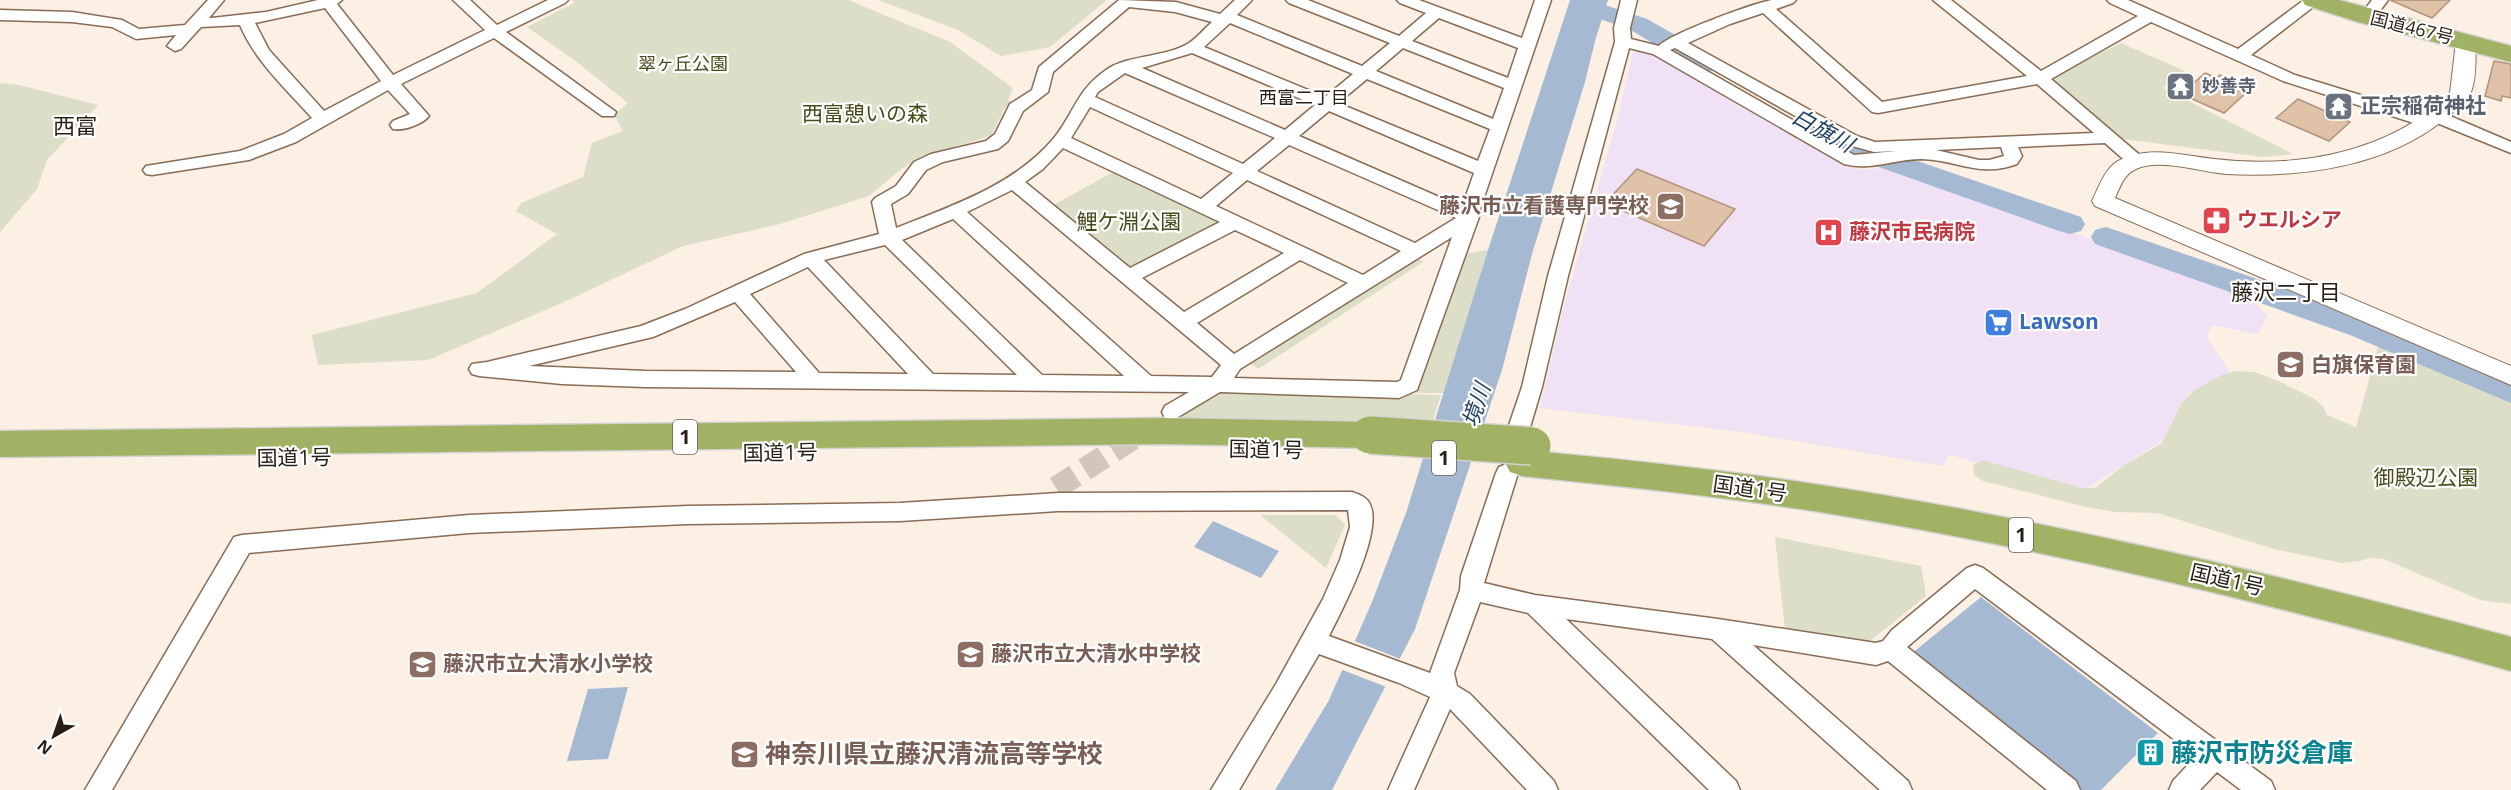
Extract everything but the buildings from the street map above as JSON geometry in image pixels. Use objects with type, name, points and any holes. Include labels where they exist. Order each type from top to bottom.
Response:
[{"type":"highway","name":"国道467号","points":[[2314,0],[2373,8],[2466,42],[2511,54]]},
{"type":"highway","name":"国道1号","points":[[0,444],[1140,432],[1368,444]]},
{"type":"highway","name":"国道1号","points":[[0,462],[1368,444],[1520,446],[1732,468],[1983,509],[2242,565],[2511,635]]},
{"type":"highway","name":"国道1号","points":[[1520,446],[1732,486],[1978,526],[2238,582],[2511,654]]},
{"type":"street","points":[[175,46],[216,0]]},
{"type":"street","points":[[461,0],[496,32],[608,112]]},
{"type":"street","points":[[152,170],[243,156],[290,138],[321,118],[560,0]]},
{"type":"street","points":[[1244,0],[1194,48],[1115,71],[1092,89],[1060,140],[1037,165],[1014,182],[955,211],[889,238],[850,246],[810,258],[692,314],[646,332],[479,369],[607,378],[929,383],[1218,384],[1399,390],[1410,385],[1455,250],[1470,218],[1484,170],[1544,0]]},
{"type":"street","points":[[1293,0],[1514,86]]},
{"type":"street","points":[[1405,0],[1528,46]]},
{"type":"street","points":[[1658,50],[1724,21],[1788,0]]},
{"type":"street","points":[[1941,0],[2040,78],[2136,161]]},
{"type":"street","points":[[2115,0],[2307,84],[2433,119],[2511,148]]},
{"type":"street","points":[[2240,56],[2314,0]]},
{"type":"street","points":[[0,15],[72,17],[116,23],[136,34],[245,18],[331,1],[391,83],[421,116],[399,125]]},
{"type":"street","points":[[1039,384],[889,238],[881,202],[902,190],[920,166],[938,158],[992,144],[1002,138],[1016,108],[1040,92],[1045,70],[1126,2],[1176,7],[1226,19],[1499,127]]},
{"type":"street","points":[[1766,8],[1878,108],[2040,78],[2152,15]]},
{"type":"street","points":[[1203,207],[1437,12]]},
{"type":"street","points":[[245,18],[263,53],[321,118]]},
{"type":"street","points":[[1401,790],[1445,692],[1442,673],[1472,590],[1473,576],[1520,446],[1558,276],[1625,21],[1658,50],[1840,155],[1862,162],[1904,155],[1928,154],[1972,165],[1996,165],[2011,160],[2013,156],[2008,143]]},
{"type":"street","points":[[1676,42],[1858,142],[1874,147],[2110,138]]},
{"type":"street","points":[[2466,42],[2461,92],[2433,119],[2383,148],[2309,164],[2271,169],[2224,167],[2160,160],[2136,161],[2118,170],[2103,201],[2511,376]]},
{"type":"street","points":[[1194,48],[1484,170]]},
{"type":"street","points":[[1125,67],[1470,218]]},
{"type":"street","points":[[1086,99],[1415,250]]},
{"type":"street","points":[[1060,140],[1364,282]]},
{"type":"street","points":[[1014,182],[1233,364]]},
{"type":"street","points":[[955,211],[1146,384]]},
{"type":"street","points":[[1173,412],[1218,384],[1233,364],[1470,218]]},
{"type":"street","points":[[1129,277],[1235,222]]},
{"type":"street","points":[[1183,322],[1299,252]]},
{"type":"street","points":[[810,258],[929,383]]},
{"type":"street","points":[[738,292],[814,380]]},
{"type":"street","points":[[582,348],[607,378]]},
{"type":"street","points":[[98,790],[242,544],[469,524],[688,515],[888,513],[1058,502],[1352,501],[1359,505],[1364,518],[1353,556],[1321,644],[1224,790]]},
{"type":"street","points":[[1472,590],[1535,605],[1717,629],[1876,654],[1891,650],[1901,637],[1975,575],[2262,790]]},
{"type":"street","points":[[1535,605],[1727,790]]},
{"type":"street","points":[[1717,629],[1899,790]]},
{"type":"street","points":[[1321,644],[1420,681],[1461,702],[1545,790]]},
{"type":"street","points":[[1891,650],[1907,660],[2067,790]]},
{"type":"street","points":[[2182,790],[2215,755]]},
{"type":"shaded area","name":"藤沢市民病院","points":[[1643,51],[1679,67],[1851,168],[1866,170],[1888,167],[2247,295],[2267,316],[2259,334],[2212,325],[2207,337],[2233,377],[2206,395],[2190,391],[2165,439],[2082,491],[1949,455],[1943,466],[1742,432],[1540,408],[1563,310],[1617,121],[1633,52]]},
{"type":"green space","points":[[572,0],[848,0],[950,42],[1013,88],[1008,100],[1014,103],[1004,109],[991,136],[923,156],[900,170],[869,196],[780,224],[683,246],[562,303],[428,360],[318,365],[312,335],[477,293],[557,234],[516,211],[521,203],[583,177],[592,143],[623,131],[614,115],[628,103],[577,62],[527,27],[574,3]]},
{"type":"green space","points":[[878,0],[1107,0],[1050,47],[1001,56],[958,30]]},
{"type":"green space","points":[[2121,43],[2185,71],[2163,88],[2293,154],[2262,157],[2123,139],[2051,77]]},
{"type":"green space","points":[[0,83],[19,85],[98,105],[47,160],[37,189],[0,232]]},
{"type":"green space","name":"鯉ケ淵公園","points":[[1117,170],[1225,222],[1131,270],[1046,209]]},
{"type":"green space","points":[[1488,250],[1444,393],[1417,393],[1464,254]]},
{"type":"green space","points":[[1415,255],[1423,262],[1258,369],[1247,360]]},
{"type":"green space","name":"御殿辺公園","points":[[2379,344],[2511,396],[2511,604],[2480,600],[2384,559],[2370,558],[2342,563],[2274,549],[2157,513],[2115,512],[2086,507],[1983,481],[1974,475],[1973,465],[1982,460],[2082,488],[2095,488],[2124,465],[2162,443],[2181,404],[2193,391],[2224,374],[2236,371],[2254,372],[2276,380],[2313,398],[2323,406],[2327,415],[2356,427]]},
{"type":"green space","points":[[1216,387],[1441,395],[1430,429],[1164,420]]},
{"type":"green space","points":[[1260,515],[1336,515],[1345,525],[1326,568]]},
{"type":"green space","points":[[1775,537],[1921,566],[1926,596],[1869,642],[1785,630]]},
{"type":"water","name":"境川","points":[[1570,0],[1608,0],[1532,254],[1502,370],[1415,629],[1332,790],[1275,790],[1329,700],[1372,602],[1406,513],[1488,250]]},
{"type":"water","points":[[1213,521],[1279,551],[1261,578],[1194,547]]},
{"type":"water","points":[[1981,597],[2158,733],[2101,790],[2062,790],[1905,659]]},
{"type":"water","points":[[628,687],[608,759],[567,761],[588,689]]},
{"type":"pier","points":[[1352,640],[1403,660],[1389,688],[1340,669]]},
{"type":"waterway","name":"白旗川","points":[[1588,7],[1638,24],[1707,64]]},
{"type":"waterway","name":"白旗川","points":[[1808,122],[1855,149],[2070,224]]},
{"type":"waterway","name":"白旗川","points":[[2106,237],[2362,327],[2511,390]]},
{"type":"tunnel","points":[[1056,488],[1147,429]]},
{"type":"place","name":"妙善寺","points":[[2181,86]]},
{"type":"place","name":"正宗稲荷神社","points":[[2339,106]]},
{"type":"place","name":"藤沢市立看護専門学校","points":[[1670,206]]},
{"type":"place","name":"ウエルシア","points":[[2216,220]]},
{"type":"place","name":"藤沢市民病院","points":[[1828,232]]},
{"type":"place","name":"Lawson","points":[[1998,322]]},
{"type":"place","name":"白旗保育園","points":[[2290,365]]},
{"type":"place","name":"藤沢市立大清水中学校","points":[[970,654]]},
{"type":"place","name":"藤沢市立大清水小学校","points":[[422,664]]},
{"type":"place","name":"藤沢市防災倉庫","points":[[2150,753]]},
{"type":"place","name":"神奈川県立藤沢清流高等学校","points":[[744,754]]},
{"type":"district","name":"西富二丁目","points":[[1304,98]]},
{"type":"district","name":"西富","points":[[75,126]]},
{"type":"district","name":"藤沢二丁目","points":[[2286,292]]},
{"type":"park label","name":"翠ヶ丘公園","points":[[683,64]]},
{"type":"park label","name":"西富憩いの森","points":[[865,114]]}]
